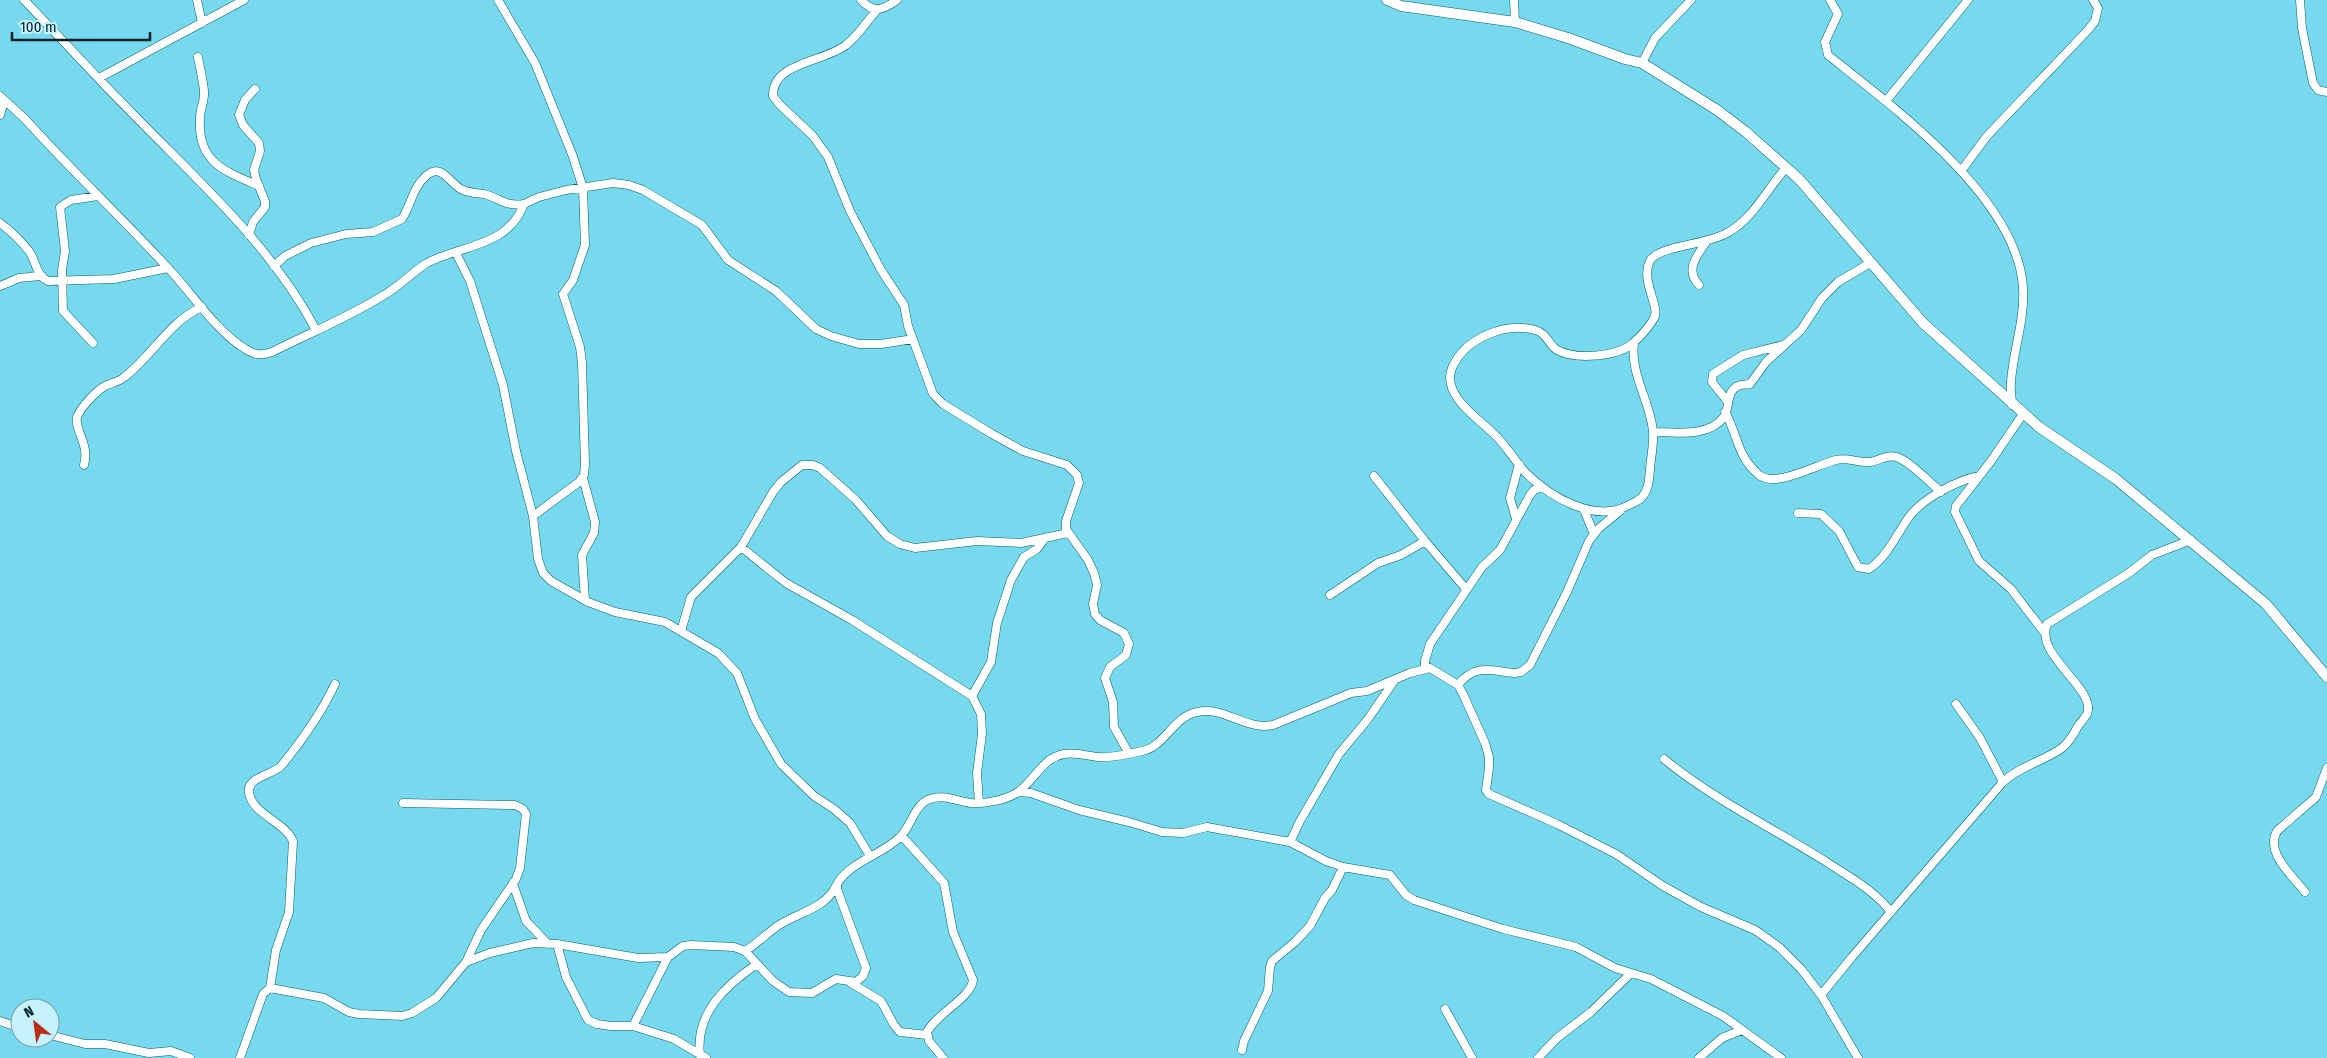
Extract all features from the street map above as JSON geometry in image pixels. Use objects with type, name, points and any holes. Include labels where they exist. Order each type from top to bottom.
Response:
[{"type":"street","points":[[24,0],[225,206],[299,299],[316,330]]},
{"type":"street","points":[[197,0],[202,23]]},
{"type":"street","points":[[99,78],[244,0]]},
{"type":"street","points":[[498,0],[535,63],[572,154],[583,188],[585,245],[573,280],[563,294],[580,347],[586,464],[583,478],[595,522],[594,533],[582,555],[585,600]]},
{"type":"street","points":[[861,0],[869,7],[877,10]]},
{"type":"street","points":[[897,0],[877,10],[840,50],[799,64],[784,74],[777,82],[772,94],[779,104],[813,136],[828,157],[850,211],[881,270],[904,305],[908,326],[929,388],[943,404],[1023,451],[1058,461],[1074,470],[1079,483],[1065,525],[1068,533],[1079,546],[1094,573],[1097,585],[1093,604],[1094,614],[1100,620],[1124,632],[1128,641],[1129,648],[1126,655],[1110,667],[1105,678],[1113,702],[1114,728],[1128,752]]},
{"type":"street","points":[[1386,0],[1401,6],[1515,22],[1595,47],[1625,60],[1642,63],[1717,110],[1799,179],[1924,323],[2023,414],[2052,437],[2116,479],[2266,604],[2287,626],[2327,677]]},
{"type":"street","points":[[1514,0],[1515,22]]},
{"type":"street","points":[[1642,63],[1655,38],[1691,0]]},
{"type":"street","points":[[1830,0],[1838,14],[1825,42],[1828,55],[1927,135],[1961,171],[1993,212],[2006,234],[2021,271],[2023,288],[2023,309],[2010,382],[2012,404]]},
{"type":"street","points":[[1886,101],[1968,0]]},
{"type":"street","points":[[1961,171],[1986,136],[2088,30],[2094,21],[2098,8],[2093,0]]},
{"type":"street","points":[[2300,0],[2302,28],[2313,83],[2318,90],[2327,92]]},
{"type":"street","points":[[198,57],[204,92],[200,117],[203,148],[208,157],[228,172],[259,186]]},
{"type":"street","points":[[249,235],[253,222],[265,207],[266,201],[254,170],[260,151],[260,143],[243,125],[239,115],[245,100],[255,89]]},
{"type":"street","points":[[2,99],[25,119],[168,268],[225,332],[242,347],[254,354],[272,352],[328,326],[386,294],[425,264],[504,233],[520,215],[524,204]]},
{"type":"street","points":[[0,114],[2,99]]},
{"type":"street","points":[[1621,509],[1607,512],[1584,510],[1542,487],[1519,464],[1494,434],[1476,420],[1457,397],[1451,381],[1451,373],[1462,354],[1481,338],[1497,330],[1508,328],[1535,330],[1546,336],[1558,350],[1586,355],[1620,351],[1634,343],[1656,316],[1656,309],[1647,287],[1651,260],[1664,251],[1706,242],[1728,232],[1746,220],[1786,168]]},
{"type":"street","points":[[274,266],[285,256],[311,243],[346,234],[373,232],[402,219],[420,182],[432,172],[444,173],[464,190],[486,195],[513,206],[524,204],[539,197],[621,183],[643,190],[702,226],[728,260],[764,281],[787,300],[816,329],[831,336],[859,344],[881,344],[913,339]]},
{"type":"street","points":[[93,343],[63,311],[64,251],[60,207],[71,200],[98,196]]},
{"type":"street","points":[[0,223],[30,252],[40,276]]},
{"type":"street","points":[[1698,286],[1691,274],[1692,267],[1706,242]]},
{"type":"street","points":[[456,253],[470,280],[503,385],[516,451],[533,516],[534,542],[543,573],[551,581],[585,600],[615,612],[653,618],[681,631],[718,653],[730,664],[743,684],[758,726],[781,764],[814,796],[834,809],[850,823],[870,856]]},
{"type":"street","points":[[1653,432],[1687,433],[1702,431],[1714,424],[1724,416],[1731,392],[1735,388],[1750,384],[1766,362],[1801,330],[1822,298],[1838,282],[1870,263]]},
{"type":"street","points":[[0,286],[19,278],[40,276],[48,280],[62,281],[114,279],[168,268]]},
{"type":"street","points":[[84,465],[86,456],[84,442],[77,425],[79,413],[104,387],[122,379],[139,364],[188,313],[202,307]]},
{"type":"street","points":[[1458,685],[1464,677],[1474,671],[1515,673],[1530,665],[1578,569],[1584,550],[1594,534],[1621,509],[1642,498],[1648,488],[1653,432],[1639,385],[1634,343]]},
{"type":"street","points":[[1728,402],[1712,382],[1713,374],[1743,356],[1784,345]]},
{"type":"street","points":[[1725,412],[1736,435],[1739,451],[1761,476],[1772,480],[1782,479],[1819,465],[1842,459],[1869,462],[1891,456],[1902,459],[1941,492]]},
{"type":"street","points":[[1822,996],[1891,912],[2003,782],[2011,775],[2062,748],[2087,714],[2087,700],[2060,664],[2044,632],[2012,589],[1979,561],[1957,519],[1956,506],[2023,414]]},
{"type":"street","points":[[681,631],[692,597],[740,547],[777,488],[799,466],[807,464],[820,468],[839,483],[872,516],[887,536],[900,544],[915,548],[977,541],[1021,543],[1068,533]]},
{"type":"street","points":[[1516,519],[1510,498],[1519,464]]},
{"type":"street","points":[[1374,476],[1466,589]]},
{"type":"street","points":[[1798,513],[1821,514],[1839,531],[1858,567],[1869,569],[1884,554],[1911,514],[1961,480],[1979,476]]},
{"type":"street","points":[[533,516],[583,478]]},
{"type":"street","points":[[1425,668],[1430,644],[1482,567],[1500,550],[1530,495],[1534,490],[1542,487]]},
{"type":"street","points":[[1584,510],[1594,534]]},
{"type":"street","points":[[972,696],[992,662],[996,623],[1011,580],[1024,557],[1037,550],[1045,538]]},
{"type":"street","points":[[2044,632],[2047,624],[2129,573],[2152,555],[2191,540]]},
{"type":"street","points":[[1330,596],[1378,563],[1401,555],[1425,541]]},
{"type":"street","points":[[740,547],[786,583],[852,620],[972,696],[981,714],[982,734],[978,773],[979,803]]},
{"type":"street","points":[[745,951],[759,943],[781,924],[830,897],[843,877],[870,856],[902,836],[918,809],[929,799],[947,797],[979,803],[1004,798],[1018,792],[1043,765],[1062,754],[1099,757],[1118,756],[1128,752],[1148,750],[1177,723],[1196,712],[1224,713],[1242,722],[1261,728],[1273,725],[1351,693],[1394,681],[1425,668],[1438,671],[1458,685],[1487,750],[1489,768],[1486,790],[1489,794],[1557,824],[1616,854],[1663,886],[1701,907],[1754,930],[1779,948],[1801,969],[1822,996],[1858,1058]]},
{"type":"street","points":[[1290,842],[1339,754],[1368,719],[1394,681]]},
{"type":"street","points":[[240,1058],[263,994],[270,988],[276,950],[289,912],[293,841],[290,834],[254,805],[249,792],[250,787],[256,780],[282,766],[316,720],[335,684]]},
{"type":"street","points":[[1956,704],[1980,738],[2003,782]]},
{"type":"street","points":[[1664,759],[1727,804],[1787,837],[1872,892],[1891,912]]},
{"type":"street","points":[[2305,892],[2278,857],[2273,846],[2273,838],[2277,831],[2316,797],[2327,768]]},
{"type":"street","points":[[1018,792],[1031,793],[1079,810],[1162,832],[1183,833],[1208,827],[1290,842],[1326,861],[1343,867],[1390,875],[1406,895],[1414,900],[1503,929],[1576,947],[1630,974],[1651,980],[1675,991],[1723,1016],[1781,1058]]},
{"type":"street","points":[[270,988],[324,998],[349,1012],[402,1016],[412,1014],[436,998],[466,962],[491,913],[513,884],[520,868],[526,814],[520,806],[402,803]]},
{"type":"street","points":[[902,836],[944,883],[953,932],[973,980],[970,989],[932,1024],[927,1035]]},
{"type":"street","points":[[1242,1050],[1244,1041],[1268,991],[1272,961],[1296,942],[1310,926],[1332,890],[1343,867]]},
{"type":"street","points":[[513,884],[526,921],[548,944]]},
{"type":"street","points":[[633,1026],[668,957],[683,946],[691,944],[734,948],[745,951],[782,988],[795,993],[817,991],[836,979],[851,982],[859,981],[866,968],[836,886]]},
{"type":"street","points":[[466,962],[507,948],[534,943],[557,944],[638,958],[668,957]]},
{"type":"street","points":[[557,944],[566,977],[588,1020],[610,1026],[633,1026],[674,1039],[703,1056]]},
{"type":"street","points":[[703,1056],[698,1042],[700,1031],[712,1006],[735,979],[757,964]]},
{"type":"street","points":[[1538,1058],[1557,1038],[1591,1012],[1630,974]]},
{"type":"street","points":[[851,982],[881,1000],[894,1025],[900,1032],[927,1035],[943,1058]]},
{"type":"street","points":[[1445,1009],[1472,1058]]},
{"type":"street","points":[[1699,1058],[1722,1038],[1742,1030]]},
{"type":"street","points":[[60,1038],[85,1044],[104,1044],[149,1056],[171,1051],[190,1058]]}]
